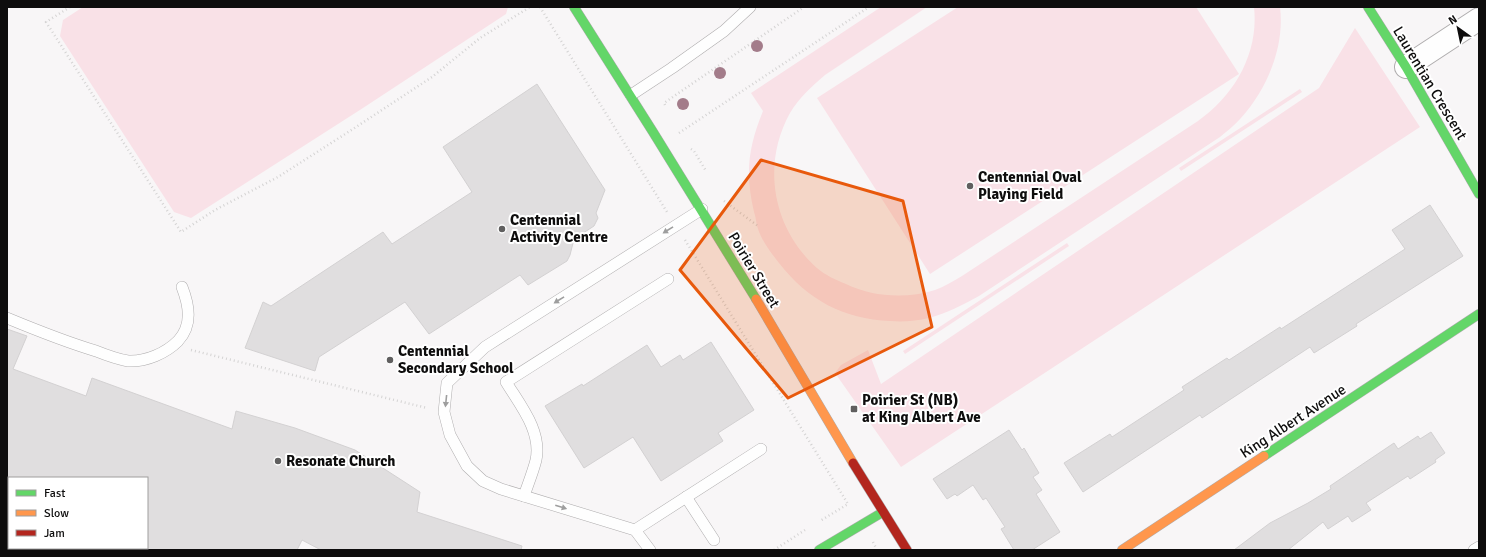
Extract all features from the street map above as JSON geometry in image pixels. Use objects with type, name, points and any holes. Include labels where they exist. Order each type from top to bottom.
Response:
[{"type":"street","name":"Poirier Street","points":[[574,7],[631,95],[702,210],[907,550]]},
{"type":"street","name":"Laurentian Crescent","points":[[1368,7],[1406,67],[1479,194]]},
{"type":"street","points":[[1406,67],[1479,19]]},
{"type":"street","name":"King Albert Avenue","points":[[1122,550],[1479,314]]},
{"type":"street","points":[[819,550],[883,512]]},
{"type":"lane","points":[[631,95],[724,31],[750,7]]},
{"type":"lane","points":[[650,550],[635,530],[524,496],[483,481],[467,466],[450,435],[444,412],[447,384],[485,347],[702,210]]},
{"type":"lane","points":[[524,496],[536,461],[537,448],[534,432],[528,418],[506,382],[668,279]]},
{"type":"lane","points":[[7,318],[86,348],[118,359],[130,361],[154,356],[173,346],[181,337],[186,329],[189,319],[188,308],[182,287]]},
{"type":"lane","points":[[635,530],[761,449]]},
{"type":"lane","points":[[686,497],[714,540]]},
{"type":"lane","points":[[1474,550],[1479,547]]},
{"type":"path","points":[[70,7],[46,22],[181,232],[215,210],[278,177],[347,133],[432,77],[480,38],[530,7]]},
{"type":"path","points":[[540,7],[848,504],[814,525]]},
{"type":"path","points":[[664,103],[804,7]]},
{"type":"path","points":[[677,134],[870,7]]},
{"type":"path","points":[[724,200],[758,226]]},
{"type":"path","points":[[173,346],[444,412]]},
{"type":"path","points":[[774,550],[808,529]]},
{"type":"highlighted area","points":[[761,160],[903,201],[932,327],[788,398],[680,270]]},
{"type":"shaded area","points":[[83,7],[508,7],[506,14],[191,218],[174,212],[60,36],[63,20]]},
{"type":"shaded area","points":[[881,7],[927,7],[825,75],[802,97],[790,113],[781,133],[776,154],[774,175],[776,195],[781,216],[790,235],[802,252],[817,268],[838,281],[856,288],[867,292],[890,295],[913,295],[924,293],[948,284],[1198,121],[1223,99],[1242,72],[1253,41],[1255,24],[1254,7],[1280,7],[1281,22],[1277,52],[1266,81],[1259,94],[1241,118],[1234,126],[1220,137],[979,296],[942,314],[929,318],[915,321],[895,321],[873,319],[842,312],[814,297],[790,276],[770,251],[760,233],[751,198],[749,173],[751,149],[763,111],[751,93]]},
{"type":"shaded area","name":"Centennial Oval Playing Field","points":[[958,7],[1196,7],[1239,74],[930,274],[817,98]]},
{"type":"shaded area","points":[[1355,28],[1420,127],[901,467],[835,373],[841,365],[868,350],[881,384],[1319,88]]},
{"type":"shaded area","points":[[1300,89],[1302,92],[1181,171],[1179,168]]},
{"type":"shaded area","points":[[1067,243],[1069,246],[905,354],[903,351]]},
{"type":"building","name":"Centennial Activity Centre","points":[[537,84],[605,190],[596,213],[598,218],[594,226],[574,239],[567,261],[528,285],[520,275],[429,334],[405,302],[319,357],[315,371],[245,348],[263,302],[271,306],[383,232],[392,244],[472,192],[443,147]]},
{"type":"building","points":[[1430,205],[1463,256],[1356,324],[1357,326],[1314,353],[1310,347],[1202,418],[1200,415],[1083,492],[1064,463],[1110,434],[1112,437],[1184,390],[1182,387],[1227,358],[1229,360],[1280,327],[1281,329],[1405,249],[1392,230]]},
{"type":"building","points":[[7,329],[27,336],[13,369],[86,396],[92,378],[232,429],[236,411],[295,428],[355,450],[420,492],[417,512],[522,546],[521,550],[321,550],[302,540],[297,550],[147,550],[148,477],[7,478]]},
{"type":"building","points":[[711,342],[754,410],[718,433],[723,441],[661,481],[633,437],[584,468],[545,406],[582,384],[583,386],[647,345],[661,367],[680,355],[683,360]]},
{"type":"building","points":[[1009,430],[1022,450],[1024,448],[1039,473],[1033,477],[1042,490],[1036,494],[1060,532],[1032,550],[1014,550],[1001,529],[1005,527],[986,498],[983,500],[973,485],[957,496],[955,494],[947,499],[933,479]]},
{"type":"building","points":[[1431,432],[1445,453],[1435,460],[1436,462],[1410,479],[1408,476],[1366,503],[1371,510],[1352,522],[1348,516],[1328,529],[1323,522],[1288,550],[1234,550],[1270,523],[1331,489],[1330,486],[1394,443],[1398,449],[1418,436],[1420,439]]},
{"type":"traffic: fast","points":[[574,7],[756,299]]},
{"type":"traffic: fast","points":[[1368,7],[1406,67],[1479,194]]},
{"type":"traffic: fast","points":[[1264,456],[1479,314]]},
{"type":"traffic: fast","points":[[819,550],[883,512]]},
{"type":"traffic: slow","points":[[756,299],[853,463]]},
{"type":"traffic: slow","points":[[1122,550],[1264,456]]},
{"type":"traffic: jam","points":[[853,463],[907,550]]},
{"type":"place","name":"Centennial Oval Playing Field","points":[[970,186]]},
{"type":"place","name":"Centennial Activity Centre","points":[[502,229]]},
{"type":"place","name":"Centennial Secondary School","points":[[390,360]]},
{"type":"place","name":"Poirier St (NB) at King Albert Ave","points":[[854,409]]},
{"type":"place","name":"Resonate Church","points":[[278,461]]}]
